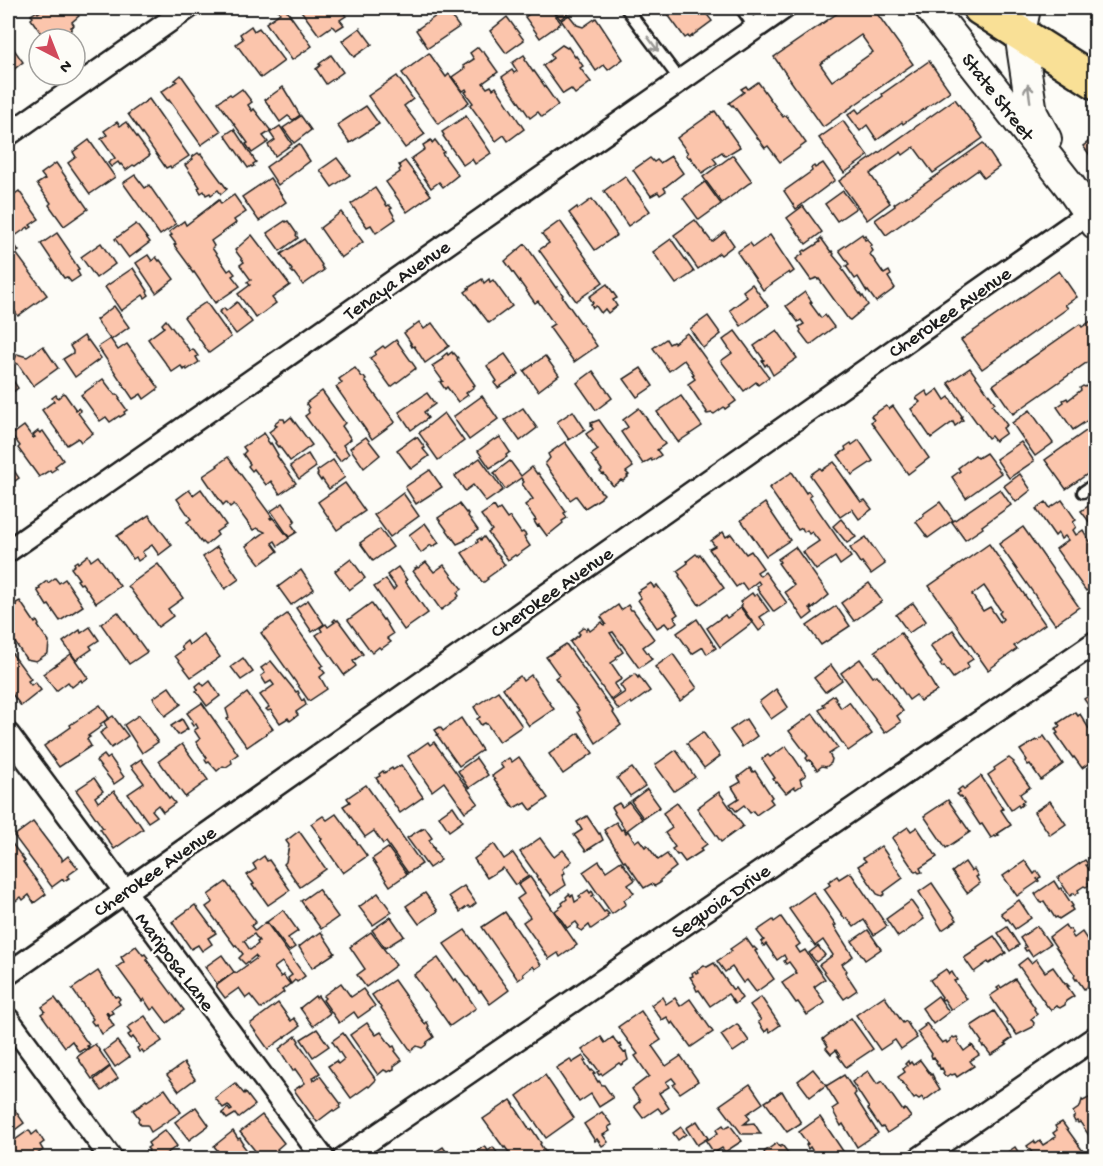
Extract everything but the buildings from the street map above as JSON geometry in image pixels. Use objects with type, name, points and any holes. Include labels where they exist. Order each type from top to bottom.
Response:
[{"type":"main road","name":"State Street","points":[[930,8],[1093,215]]},
{"type":"main road","points":[[980,8],[1023,20],[1095,82]]},
{"type":"main road","name":"State Street","points":[[1023,20],[1032,113],[1069,185]]},
{"type":"street","points":[[8,135],[188,8]]},
{"type":"street","name":"Tenaya Avenue","points":[[8,551],[784,8]]},
{"type":"street","name":"Cherokee Avenue","points":[[8,974],[1093,215]]},
{"type":"street","name":"Sequoia Drive","points":[[344,1158],[1095,642]]},
{"type":"street","name":"Mariposa Lane","points":[[8,734],[323,1158]]},
{"type":"street","points":[[8,1019],[111,1158]]},
{"type":"street","points":[[920,1158],[1095,1037]]},
{"type":"lane","points":[[626,8],[680,80]]},
{"type":"lane","points":[[741,8],[755,28]]},
{"type":"lane","points":[[1083,492],[1095,483]]}]
